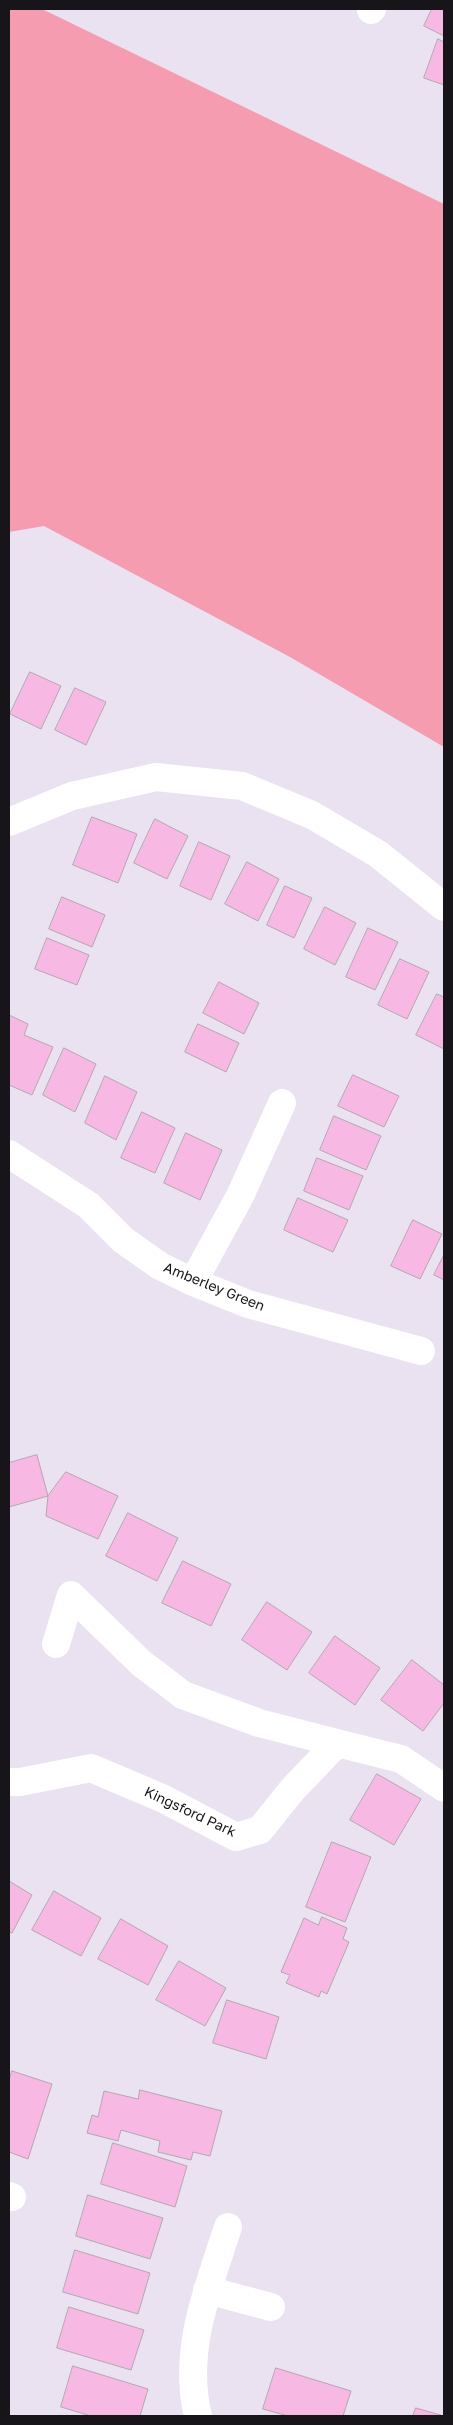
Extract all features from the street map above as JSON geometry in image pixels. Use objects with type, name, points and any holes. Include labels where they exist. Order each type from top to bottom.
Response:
[{"type":"street","points":[[9,823],[72,796],[156,777],[242,786],[312,815],[378,854],[444,907]]},
{"type":"street","points":[[193,1282],[240,1196],[282,1103]]},
{"type":"street","name":"Amberley Green","points":[[9,1154],[88,1205],[124,1240],[160,1266],[193,1282],[248,1304],[421,1351]]},
{"type":"street","points":[[56,1644],[71,1595],[140,1663],[183,1695],[259,1722],[401,1759],[444,1788]]},
{"type":"street","name":"Kingsford Park","points":[[9,1782],[20,1782],[91,1768],[164,1799],[236,1837],[260,1830],[292,1790],[337,1743]]},
{"type":"street","points":[[198,2416],[192,2391],[197,2323],[228,2227]]},
{"type":"street","points":[[208,2290],[271,2307]]},
{"type":"shaded area","points":[[9,9],[42,9],[444,204],[444,747],[290,657],[44,526],[9,532]]},
{"type":"building","points":[[432,9],[444,9],[444,36],[424,26]]},
{"type":"building","points":[[438,39],[444,42],[444,85],[424,78]]},
{"type":"building","points":[[30,672],[61,686],[41,729],[10,714]]},
{"type":"building","points":[[75,688],[106,702],[86,745],[55,730]]},
{"type":"building","points":[[92,817],[137,834],[118,883],[73,865]]},
{"type":"building","points":[[155,819],[188,836],[167,879],[134,863]]},
{"type":"building","points":[[199,842],[230,856],[211,900],[180,886]]},
{"type":"building","points":[[247,862],[279,879],[258,921],[225,904]]},
{"type":"building","points":[[285,886],[312,898],[294,938],[267,925]]},
{"type":"building","points":[[62,897],[105,915],[92,947],[49,929]]},
{"type":"building","points":[[325,907],[356,923],[335,965],[304,949]]},
{"type":"building","points":[[368,928],[398,942],[375,990],[346,977]]},
{"type":"building","points":[[47,938],[89,955],[77,985],[35,969]]},
{"type":"building","points":[[400,959],[429,972],[407,1019],[378,1005]]},
{"type":"building","points":[[219,982],[259,1003],[244,1034],[203,1013]]},
{"type":"building","points":[[437,994],[444,997],[444,1049],[416,1035]]},
{"type":"building","points":[[9,1015],[28,1024],[24,1035],[53,1047],[32,1095],[9,1085]]},
{"type":"building","points":[[198,1024],[239,1043],[226,1072],[185,1052]]},
{"type":"building","points":[[64,1048],[96,1064],[75,1112],[43,1095]]},
{"type":"building","points":[[353,1075],[399,1096],[384,1127],[338,1106]]},
{"type":"building","points":[[105,1076],[137,1092],[116,1140],[85,1123]]},
{"type":"building","points":[[142,1112],[175,1128],[155,1173],[121,1158]]},
{"type":"building","points":[[334,1116],[381,1136],[366,1170],[320,1150]]},
{"type":"building","points":[[186,1133],[222,1150],[200,1200],[164,1183]]},
{"type":"building","points":[[317,1158],[363,1176],[349,1210],[304,1191]]},
{"type":"building","points":[[298,1198],[348,1220],[333,1252],[284,1230]]},
{"type":"building","points":[[413,1220],[442,1234],[420,1279],[391,1266]]},
{"type":"building","points":[[444,1255],[444,1280],[434,1275]]},
{"type":"building","points":[[37,1455],[48,1496],[9,1507],[9,1463]]},
{"type":"building","points":[[66,1472],[118,1496],[98,1539],[46,1516],[48,1496]]},
{"type":"building","points":[[128,1513],[178,1538],[157,1581],[106,1556]]},
{"type":"building","points":[[183,1561],[231,1584],[211,1626],[162,1603]]},
{"type":"building","points":[[267,1602],[312,1632],[287,1670],[242,1640]]},
{"type":"building","points":[[335,1636],[380,1668],[355,1705],[309,1673]]},
{"type":"building","points":[[412,1660],[444,1685],[444,1703],[423,1731],[381,1700]]},
{"type":"building","points":[[377,1774],[421,1799],[394,1845],[350,1820]]},
{"type":"building","points":[[332,1842],[371,1857],[345,1922],[306,1907]]},
{"type":"building","points":[[9,1881],[32,1895],[12,1933],[9,1932]]},
{"type":"building","points":[[54,1891],[101,1918],[81,1956],[32,1930]]},
{"type":"building","points":[[322,1917],[347,1928],[343,1939],[349,1942],[327,1994],[321,1991],[319,1997],[286,1983],[290,1975],[281,1972],[304,1918],[318,1925]]},
{"type":"building","points":[[121,1919],[168,1946],[148,1985],[98,1959]]},
{"type":"building","points":[[179,1961],[226,1988],[205,2026],[156,2000]]},
{"type":"building","points":[[227,2000],[279,2017],[266,2059],[213,2043]]},
{"type":"building","points":[[12,2071],[52,2084],[28,2159],[9,2152],[9,2081]]},
{"type":"building","points":[[140,2090],[222,2111],[210,2156],[193,2152],[191,2160],[158,2152],[160,2141],[121,2130],[118,2141],[87,2133],[92,2115],[98,2117],[104,2091],[138,2099]]},
{"type":"building","points":[[113,2143],[187,2166],[175,2207],[101,2184]]},
{"type":"building","points":[[88,2195],[163,2218],[150,2259],[76,2236]]},
{"type":"building","points":[[75,2250],[150,2273],[138,2314],[63,2292]]},
{"type":"building","points":[[69,2307],[144,2330],[131,2370],[57,2348]]},
{"type":"building","points":[[73,2366],[148,2389],[140,2416],[91,2416],[61,2407]]},
{"type":"building","points":[[276,2368],[351,2391],[343,2416],[288,2416],[263,2409]]},
{"type":"building","points":[[416,2408],[444,2416],[413,2416]]}]
